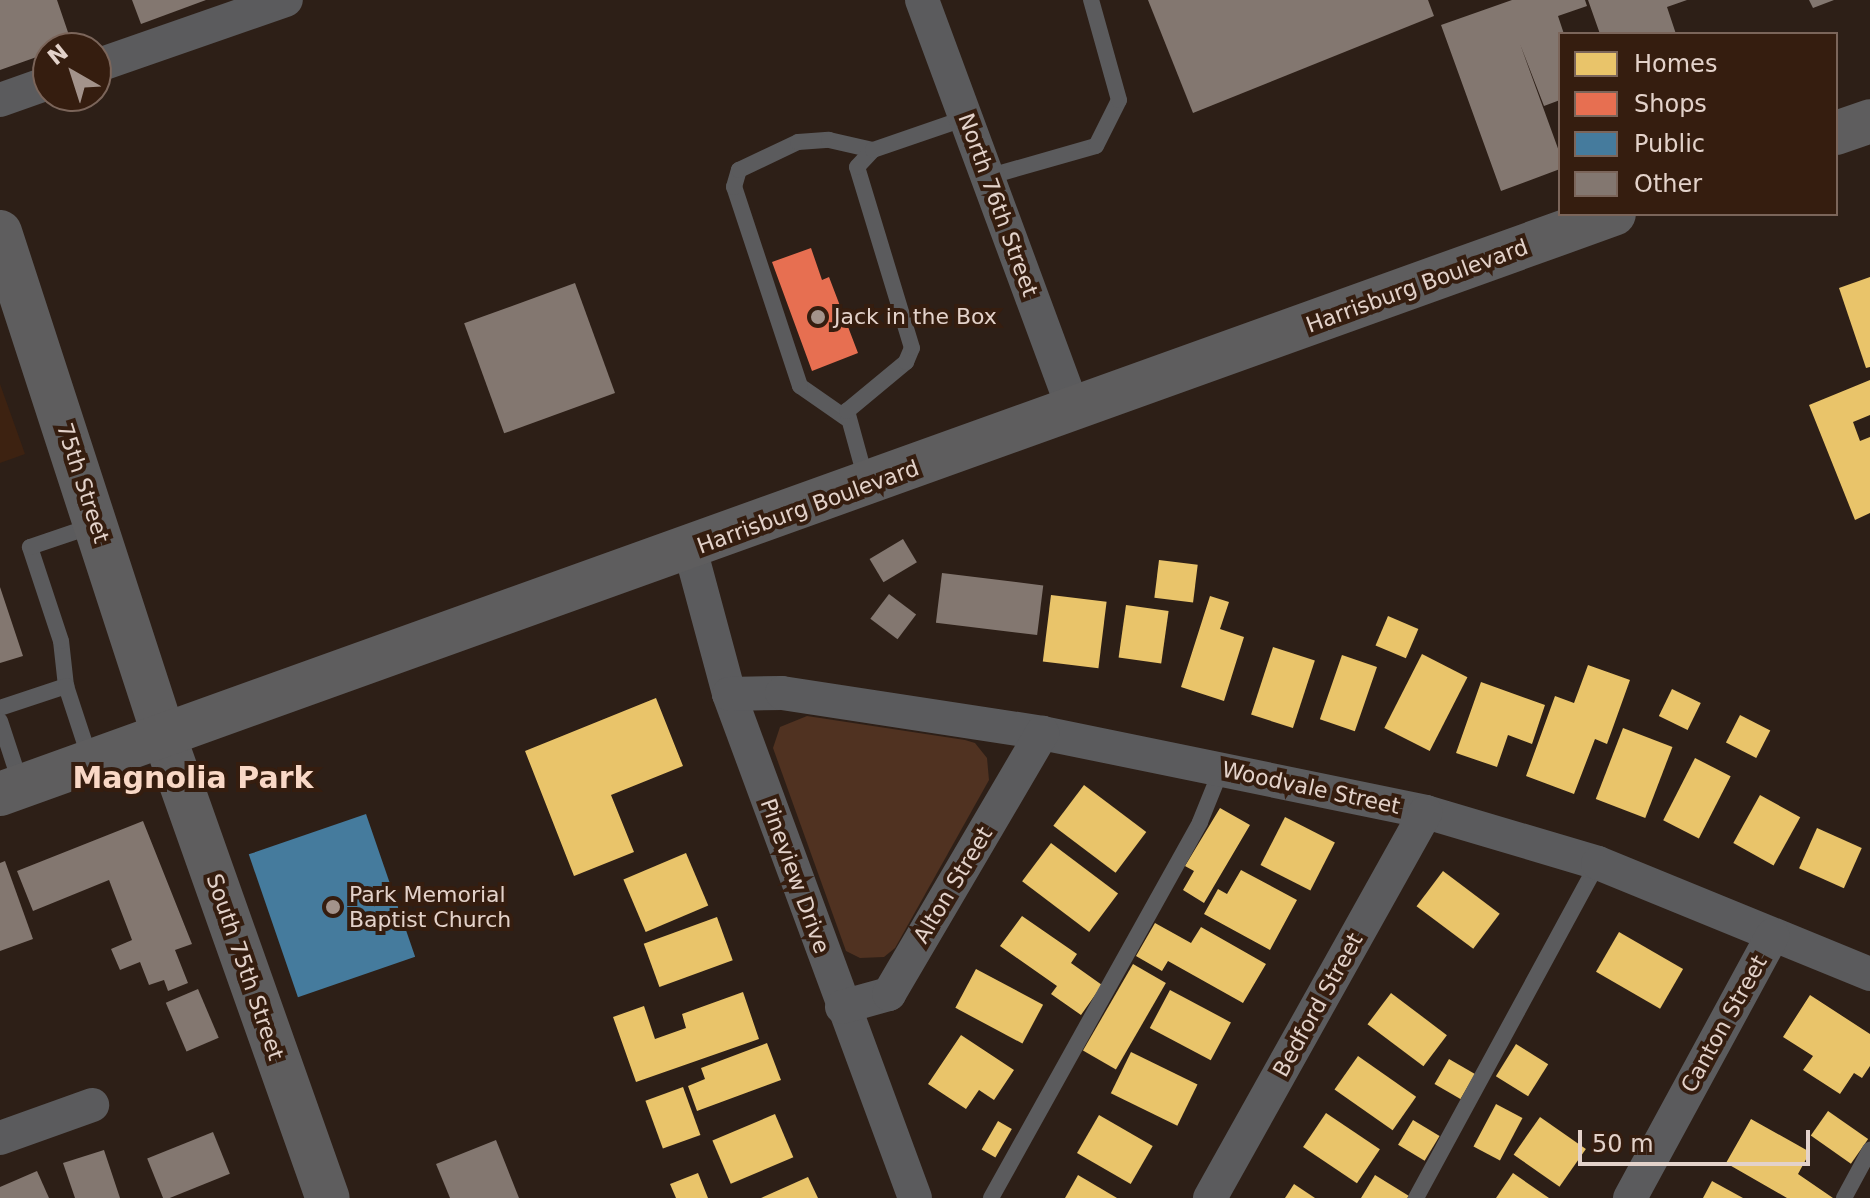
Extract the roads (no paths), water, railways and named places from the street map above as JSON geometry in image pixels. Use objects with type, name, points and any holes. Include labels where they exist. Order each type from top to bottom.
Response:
[{"type":"main road","points":[[1838,132],[1870,121]]},
{"type":"main road","name":"Harrisburg Boulevard","points":[[11,791],[1608,216]]},
{"type":"main road","name":"75th Street","points":[[0,232],[164,736]]},
{"type":"main road","name":"South 75th Street","points":[[164,736],[328,1198]]},
{"type":"street","points":[[112,60],[286,0]]},
{"type":"street","name":"North 76th Street","points":[[922,0],[1074,410]]},
{"type":"street","points":[[0,100],[32,89]]},
{"type":"street","name":"Pineview Drive","points":[[690,549],[729,694],[915,1198]]},
{"type":"street","name":"Woodvale Street","points":[[729,694],[782,693],[1042,733],[1426,812],[1598,863],[1870,974]]},
{"type":"street","name":"Alton Street","points":[[842,1007],[889,994],[1042,733]]},
{"type":"street","name":"Bedford Street","points":[[1210,1198],[1426,812]]},
{"type":"street","name":"Canton Street","points":[[1630,1198],[1773,935]]},
{"type":"street","points":[[0,1138],[92,1105]]},
{"type":"lane","points":[[987,177],[1096,146],[1119,100],[1091,0]]},
{"type":"lane","points":[[846,418],[856,402],[906,362],[912,348],[857,167],[873,150],[966,118]]},
{"type":"lane","points":[[868,485],[846,418],[800,386],[734,187],[739,170],[798,142],[829,140],[873,150]]},
{"type":"lane","points":[[91,762],[66,686],[61,641],[30,547],[97,524]]},
{"type":"lane","points":[[0,708],[66,686]]},
{"type":"lane","points":[[0,721],[11,791]]},
{"type":"lane","points":[[991,1198],[1200,822],[1221,770]]},
{"type":"lane","points":[[1416,1198],[1598,863]]},
{"type":"lane","points":[[1844,1198],[1870,1150]]},
{"type":"place","name":"Jack in the Box","points":[[818,317]]},
{"type":"place","name":"Park Memorial Baptist Church","points":[[333,907]]},
{"type":"district","name":"Magnolia Park","points":[[193,778]]}]
